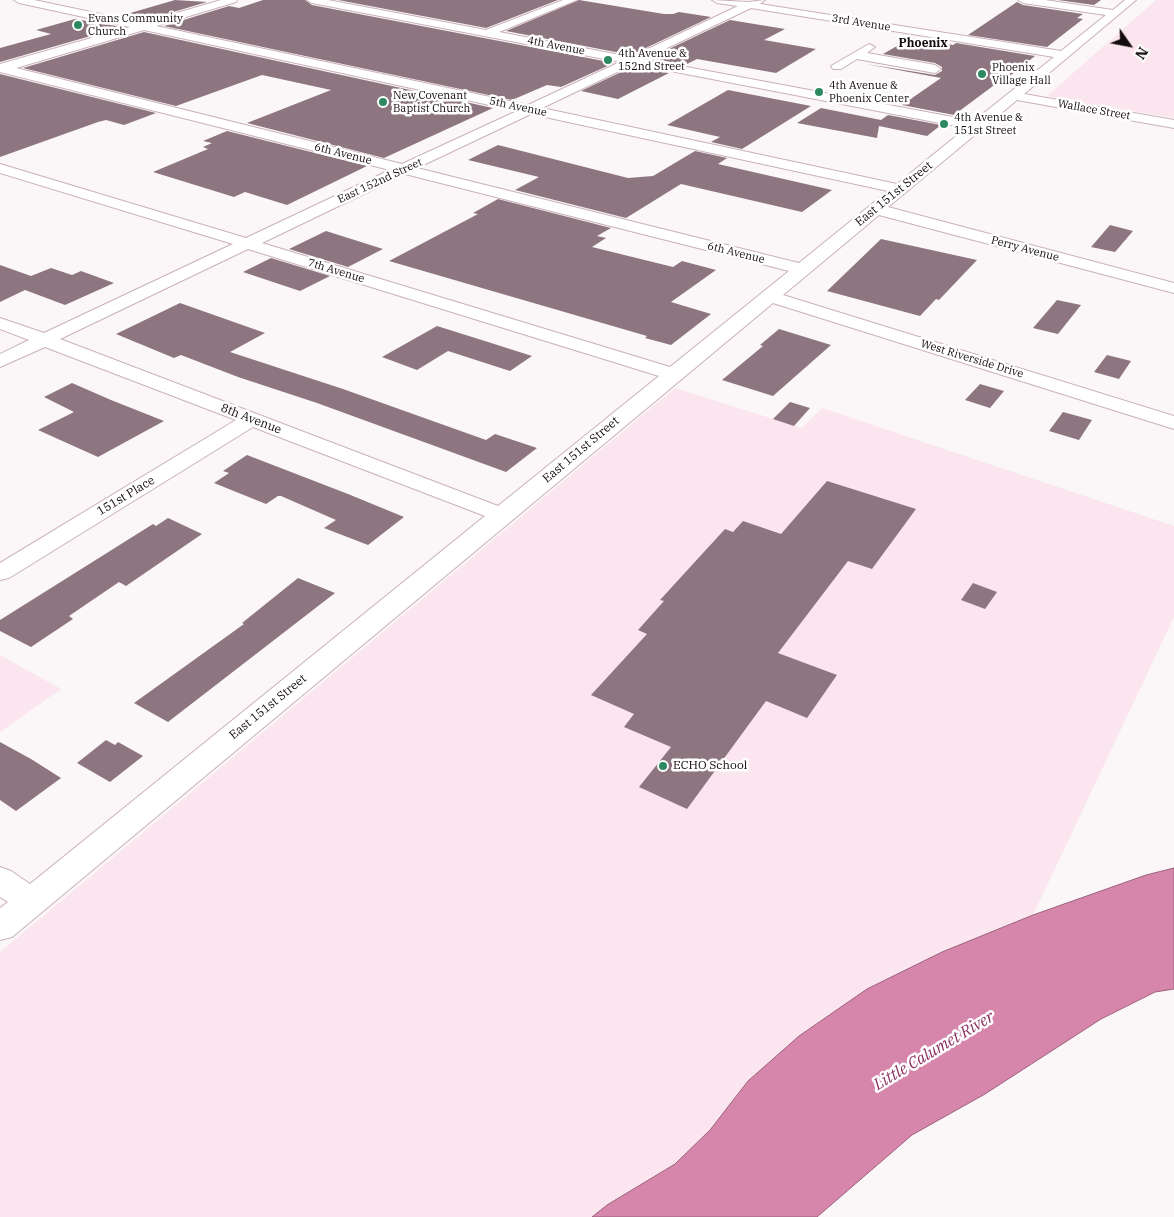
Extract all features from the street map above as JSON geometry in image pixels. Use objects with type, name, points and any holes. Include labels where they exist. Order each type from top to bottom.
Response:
[{"type":"street","name":"5th Avenue","points":[[19,0],[900,189]]},
{"type":"street","points":[[1,69],[232,0]]},
{"type":"street","name":"4th Avenue","points":[[312,0],[977,126]]},
{"type":"street","points":[[487,33],[572,0]]},
{"type":"street","name":"3rd Avenue","points":[[717,0],[754,2],[899,29],[1064,55]]},
{"type":"street","points":[[1023,0],[1115,13]]},
{"type":"street","name":"East 151st Street","points":[[0,926],[1131,0]]},
{"type":"street","name":"East 152nd Street","points":[[0,361],[754,2]]},
{"type":"street","points":[[837,66],[899,29]]},
{"type":"street","points":[[856,55],[935,69]]},
{"type":"street","name":"6th Avenue","points":[[1,69],[802,269]]},
{"type":"street","name":"Wallace Street","points":[[1014,96],[1174,124]]},
{"type":"street","name":"7th Avenue","points":[[0,168],[673,374]]},
{"type":"street","name":"Perry Avenue","points":[[876,209],[1174,288]]},
{"type":"street","name":"West Riverside Drive","points":[[770,296],[1174,423]]},
{"type":"street","name":"8th Avenue","points":[[0,323],[502,515]]},
{"type":"street","name":"151st Place","points":[[0,573],[252,419]]},
{"type":"street","points":[[0,880],[31,901]]},
{"type":"shaded area","points":[[1156,0],[1174,0],[1174,118],[1047,96]]},
{"type":"shaded area","name":"ECHO School","points":[[675,388],[802,428],[822,408],[1174,526],[1174,617],[1033,915],[942,952],[867,989],[799,1036],[748,1081],[710,1130],[675,1164],[607,1205],[592,1217],[0,1217],[0,952]]},
{"type":"shaded area","points":[[0,655],[61,689],[0,732]]},
{"type":"water","name":"Little Calumet River","points":[[1174,868],[1174,989],[1155,992],[1101,1019],[985,1094],[912,1135],[817,1217],[592,1217],[607,1205],[675,1164],[710,1130],[748,1081],[799,1036],[867,989],[942,952],[1033,915],[1146,875]]},
{"type":"building","points":[[175,0],[207,2],[143,21],[120,16]]},
{"type":"building","points":[[263,0],[305,0],[312,5],[614,63],[561,87],[547,85],[512,100],[164,26],[229,6],[239,8]]},
{"type":"building","points":[[338,0],[558,0],[486,28]]},
{"type":"building","points":[[579,0],[664,14],[679,12],[711,17],[631,55],[506,31]]},
{"type":"building","points":[[1058,0],[1101,0],[1094,5]]},
{"type":"building","points":[[1017,2],[1023,5],[1083,14],[1077,18],[1083,19],[1047,47],[968,35]]},
{"type":"building","points":[[75,19],[122,27],[0,62],[0,48],[51,34],[36,30]]},
{"type":"building","points":[[730,20],[785,29],[764,40],[816,49],[776,73],[697,59],[685,65],[650,58]]},
{"type":"building","points":[[144,32],[493,108],[384,158],[247,123],[331,90],[262,75],[176,106],[23,68]]},
{"type":"building","points":[[911,38],[953,45],[956,43],[1035,56],[997,86],[993,86],[954,115],[902,105],[941,78],[866,64],[935,75],[942,71],[942,67],[935,63],[883,54]]},
{"type":"building","points":[[634,66],[669,73],[618,99],[581,91]]},
{"type":"building","points":[[0,74],[156,113],[124,125],[106,120],[98,122],[0,157]]},
{"type":"building","points":[[728,90],[811,106],[742,149],[711,142],[720,137],[667,125]]},
{"type":"building","points":[[821,108],[881,120],[888,115],[941,125],[927,136],[879,126],[877,138],[797,123]]},
{"type":"building","points":[[227,131],[367,166],[287,205],[245,192],[234,197],[153,172],[208,149],[203,147],[212,143],[203,141]]},
{"type":"building","points":[[498,145],[628,178],[653,176],[695,151],[727,158],[718,164],[832,190],[802,212],[681,184],[626,218],[515,190],[539,177],[468,160]]},
{"type":"building","points":[[498,199],[611,228],[597,236],[606,238],[592,247],[673,267],[682,261],[716,270],[671,302],[711,314],[671,345],[645,338],[647,336],[389,261],[478,214],[473,213]]},
{"type":"building","points":[[1110,225],[1133,231],[1115,252],[1091,247]]},
{"type":"building","points":[[326,231],[383,249],[348,267],[289,249]]},
{"type":"building","points":[[881,239],[977,260],[939,300],[936,299],[920,316],[827,291]]},
{"type":"building","points":[[271,258],[330,276],[300,291],[243,272]]},
{"type":"building","points":[[0,265],[31,276],[51,268],[72,275],[81,271],[114,283],[65,305],[25,290],[0,302]]},
{"type":"building","points":[[1057,300],[1081,305],[1058,334],[1033,328]]},
{"type":"building","points":[[180,303],[265,333],[230,352],[343,389],[486,440],[495,434],[537,448],[506,472],[181,355],[174,358],[116,334]]},
{"type":"building","points":[[437,326],[532,356],[510,371],[448,351],[417,370],[382,357]]},
{"type":"building","points":[[779,329],[831,345],[773,396],[722,380],[763,346],[760,345]]},
{"type":"building","points":[[1107,355],[1131,361],[1119,379],[1094,372]]},
{"type":"building","points":[[72,383],[164,421],[98,457],[38,430],[74,412],[44,397]]},
{"type":"building","points":[[980,384],[1004,391],[990,408],[965,400]]},
{"type":"building","points":[[790,402],[810,408],[794,426],[773,419]]},
{"type":"building","points":[[1063,412],[1092,420],[1079,440],[1049,431]]},
{"type":"building","points":[[247,455],[404,517],[368,545],[324,528],[336,520],[281,496],[266,504],[214,483],[229,473],[223,471]]},
{"type":"building","points":[[827,481],[916,509],[872,569],[848,561],[778,653],[837,675],[807,718],[766,701],[687,809],[639,787],[671,747],[624,727],[634,714],[591,695],[647,634],[638,630],[664,601],[660,600],[725,529],[733,532],[743,521],[781,534]]},
{"type":"building","points":[[168,518],[202,534],[126,586],[119,582],[69,616],[73,619],[31,647],[0,631],[0,620],[153,524],[156,526]]},
{"type":"building","points":[[298,578],[335,593],[168,722],[134,703],[244,624],[242,623]]},
{"type":"building","points":[[973,583],[997,592],[985,609],[961,600]]},
{"type":"building","points":[[106,740],[115,745],[118,742],[143,756],[110,782],[77,763]]},
{"type":"building","points":[[0,742],[61,778],[16,811],[0,800]]},
{"type":"place","name":"Evans Community Church","points":[[78,25]]},
{"type":"place","name":"4th Avenue & 152nd Street","points":[[608,60]]},
{"type":"place","name":"Phoenix Village Hall","points":[[982,74]]},
{"type":"place","name":"4th Avenue & Phoenix Center","points":[[819,92]]},
{"type":"place","name":"New Covenant Baptist Church","points":[[383,102]]},
{"type":"place","name":"4th Avenue & 151st Street","points":[[944,124]]},
{"type":"place","name":"ECHO School","points":[[663,766]]},
{"type":"district","name":"Phoenix","points":[[923,44]]}]
